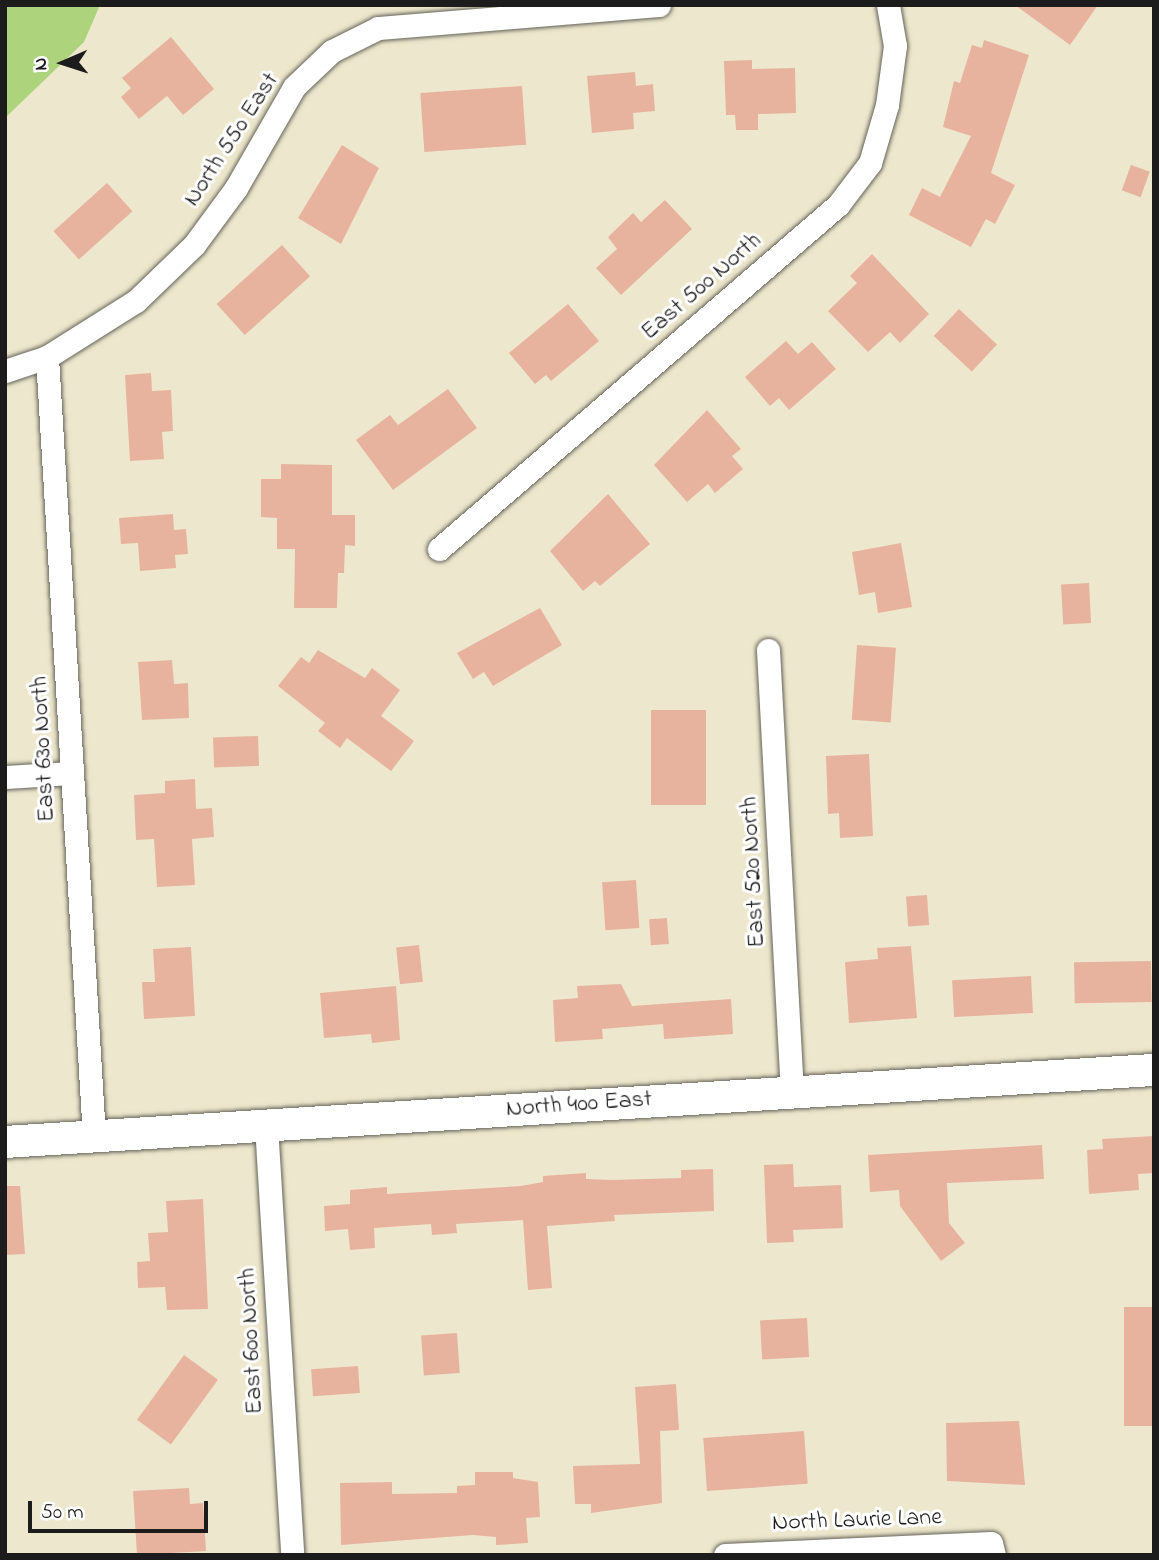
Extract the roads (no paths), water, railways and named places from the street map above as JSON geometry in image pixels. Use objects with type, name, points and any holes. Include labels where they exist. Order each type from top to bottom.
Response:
[{"type":"street","name":"North 550 East","points":[[5,371],[47,357],[136,301],[194,245],[236,188],[294,87],[332,51],[378,28],[659,5]]},
{"type":"street","name":"East 500 North","points":[[439,549],[838,205],[870,163],[887,105],[895,46],[888,5]]},
{"type":"street","name":"East 630 North","points":[[47,357],[94,1137]]},
{"type":"street","name":"East 520 North","points":[[768,650],[792,1091]]},
{"type":"street","points":[[5,776],[72,773]]},
{"type":"street","name":"North 400 East","points":[[5,1142],[1154,1070]]},
{"type":"street","name":"East 600 North","points":[[265,1125],[292,1555]]},
{"type":"street","name":"North Laurie Lane","points":[[725,1555],[993,1549]]}]
